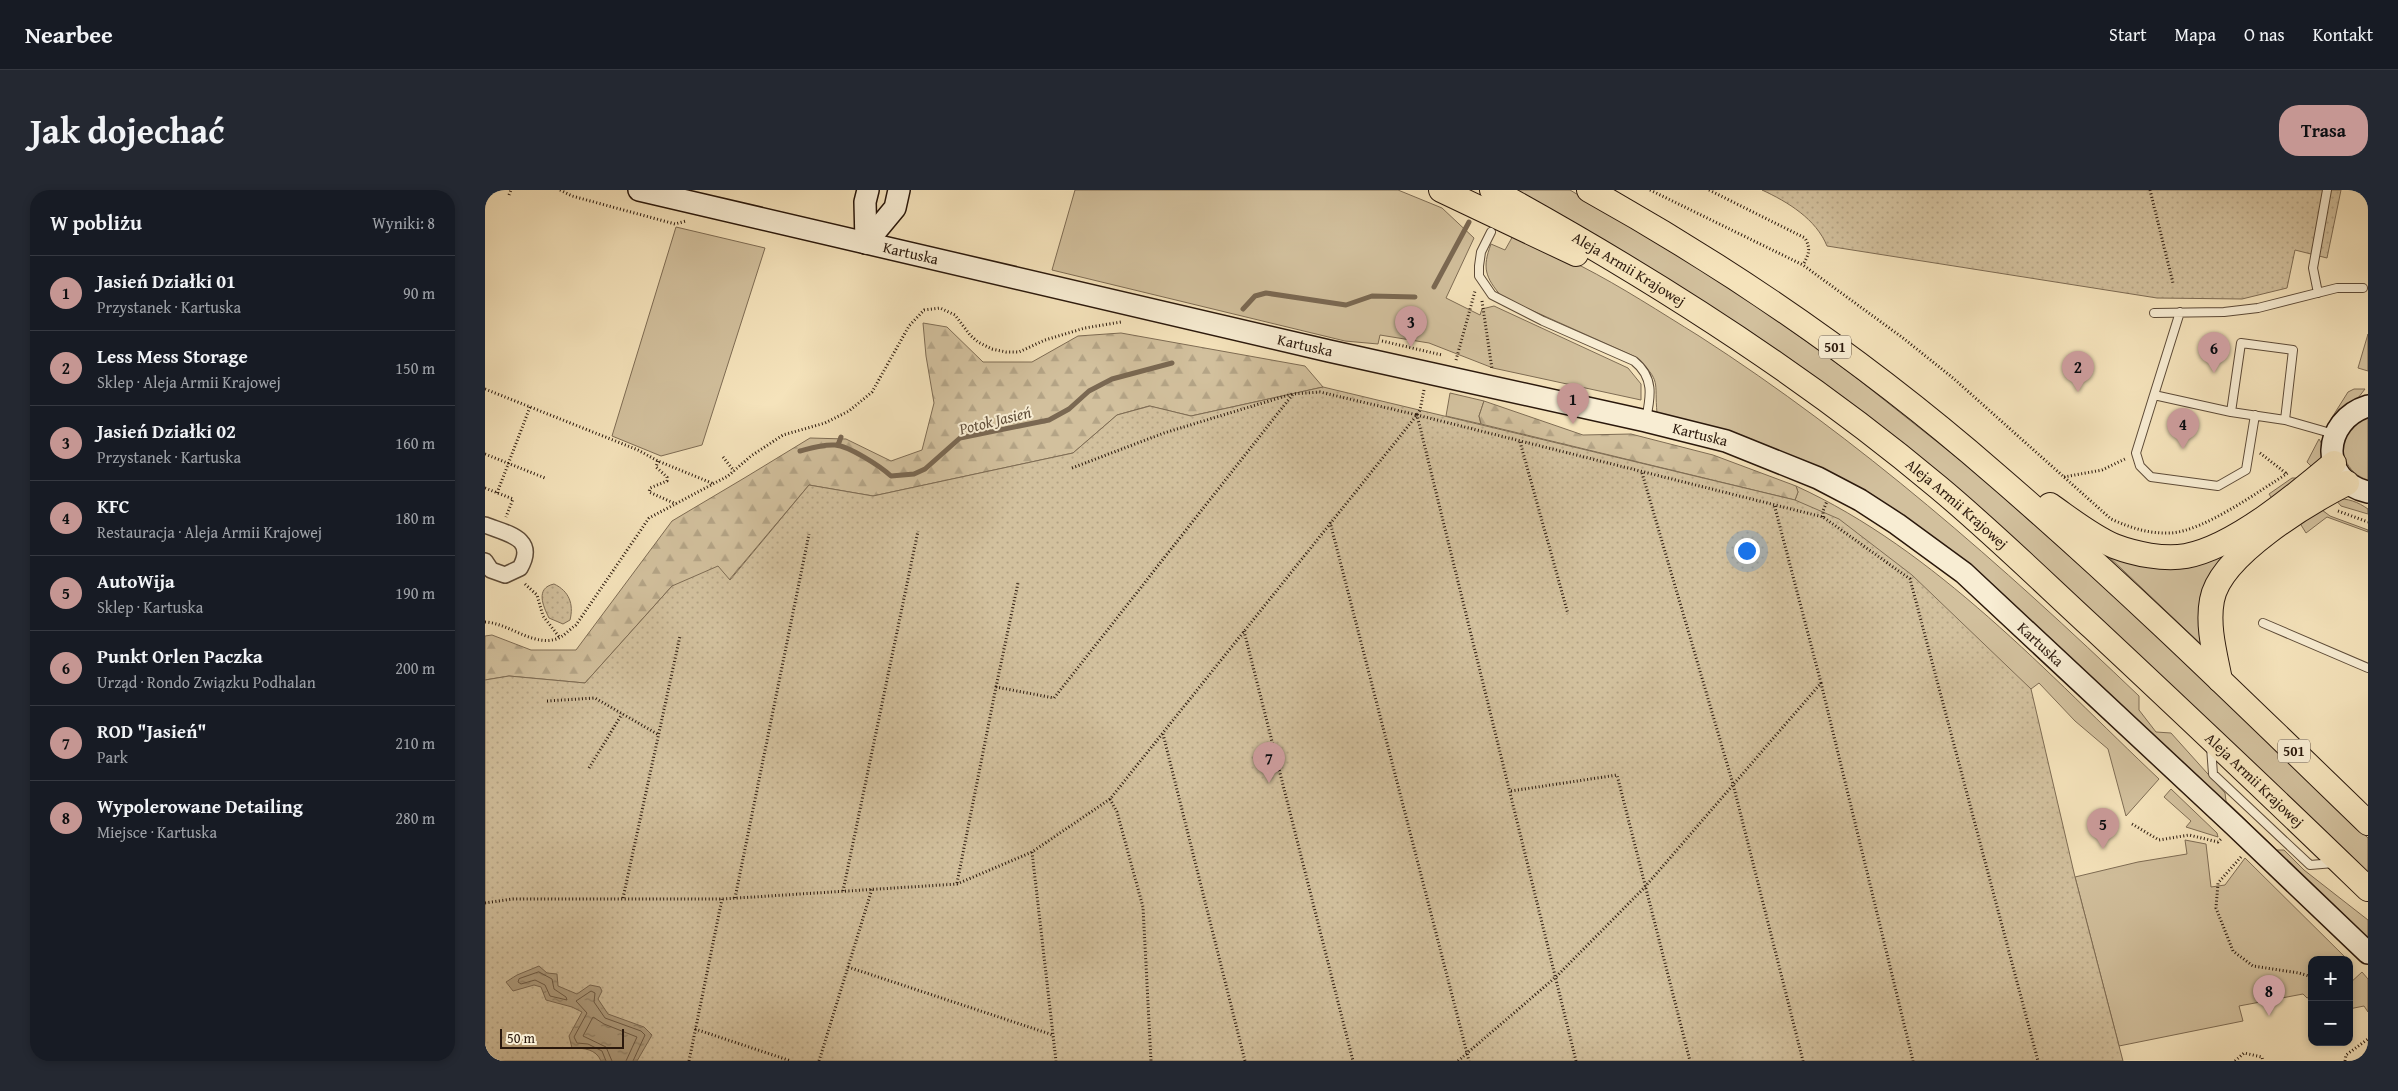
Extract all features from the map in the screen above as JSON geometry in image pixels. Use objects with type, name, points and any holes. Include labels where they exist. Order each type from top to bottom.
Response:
[{"type":"main road","points":[[1441,190],[1547,238],[1740,338]]},
{"type":"main road","name":"Aleja Armii Krajowej","points":[[1492,190],[1562,228],[1658,285],[1740,338],[1831,402],[1938,487],[2211,738],[2368,889]]},
{"type":"main road","name":"501","points":[[1589,190],[1716,266],[1805,325],[1908,403],[1994,472],[2220,680],[2368,823]]},
{"type":"main road","points":[[1994,472],[2114,546],[2139,554],[2185,556],[2223,542],[2249,527],[2350,479]]},
{"type":"main road","points":[[2220,680],[2211,631],[2212,600],[2226,570],[2243,552],[2267,534],[2350,479]]},
{"type":"street","name":"Kartuska","points":[[639,190],[1329,351],[1646,421],[1726,441],[1781,462],[1860,500],[1904,529],[1964,573],[2235,825],[2368,953]]},
{"type":"street","name":"Kartuska","points":[[867,243],[865,202],[868,190]]},
{"type":"street","name":"Kartuska","points":[[867,243],[895,208],[899,190]]},
{"type":"street","points":[[2350,479],[2332,444],[2334,434],[2347,416],[2368,405]]},
{"type":"street","points":[[485,525],[516,537],[525,545],[527,552],[520,568],[505,574],[491,570],[485,561]]},
{"type":"lane","points":[[2318,293],[2313,268],[2327,190]]},
{"type":"lane","points":[[1491,232],[1481,252],[1479,276],[1492,296],[1633,361],[1641,367],[1650,385],[1646,421]]},
{"type":"lane","points":[[2154,313],[2224,312],[2258,308],[2337,288],[2363,288]]},
{"type":"lane","points":[[2180,312],[2136,453],[2140,466],[2151,477],[2218,486],[2246,470],[2255,416]]},
{"type":"lane","points":[[2231,412],[2241,343],[2293,350],[2285,420]]},
{"type":"lane","points":[[2154,395],[2231,412],[2285,420],[2334,434]]},
{"type":"lane","points":[[2263,623],[2368,668]]},
{"type":"path","points":[[509,195],[511,190]]},
{"type":"path","points":[[560,190],[572,196],[675,224],[690,220]]},
{"type":"path","points":[[1651,190],[1803,266],[1917,349],[2111,519],[2132,528],[2152,533],[2173,533],[2227,512],[2292,470]]},
{"type":"path","points":[[1709,190],[1805,238],[1809,246],[1809,253],[1803,266]]},
{"type":"path","points":[[2150,190],[2173,283]]},
{"type":"path","points":[[1456,360],[1479,276]]},
{"type":"path","points":[[1485,287],[1482,305],[1493,374]]},
{"type":"path","points":[[485,622],[508,628],[527,637],[543,640],[560,638],[576,625],[649,518],[714,484],[783,435],[825,423],[849,410],[872,392],[909,326],[924,310],[940,308],[955,315],[970,335],[978,342],[992,349],[1006,352],[1019,352],[1045,340],[1085,328],[1126,321]]},
{"type":"path","points":[[1112,316],[1122,318]]},
{"type":"path","points":[[485,389],[639,450],[658,461],[714,484]]},
{"type":"path","points":[[1072,468],[1164,432],[1293,394],[1320,392],[1823,517],[1910,579],[2038,1061]]},
{"type":"path","points":[[995,687],[1054,698],[1293,394]]},
{"type":"path","points":[[497,493],[530,407]]},
{"type":"path","points":[[485,903],[512,899],[722,899],[957,884],[1032,852],[1110,798],[1421,410]]},
{"type":"path","points":[[1417,415],[1577,1061]]},
{"type":"path","points":[[1520,441],[1568,614]]},
{"type":"path","points":[[2250,445],[2287,474]]},
{"type":"path","points":[[2064,477],[2102,470],[2136,453]]},
{"type":"path","points":[[485,454],[545,478]]},
{"type":"path","points":[[723,457],[734,471]]},
{"type":"path","points":[[658,461],[656,468],[667,477],[667,481],[650,488],[649,492],[673,501],[676,504]]},
{"type":"path","points":[[1641,473],[1733,784],[1803,1061]]},
{"type":"path","points":[[485,488],[513,499],[504,522]]},
{"type":"path","points":[[1823,517],[1823,511],[1829,497]]},
{"type":"path","points":[[1773,504],[1821,683],[1913,1061]]},
{"type":"path","points":[[2336,510],[2368,522]]},
{"type":"path","points":[[1331,522],[1469,1061]]},
{"type":"path","points":[[843,891],[918,531]]},
{"type":"path","points":[[735,898],[809,534]]},
{"type":"path","points":[[957,884],[995,687],[1018,583]]},
{"type":"path","points":[[525,584],[537,595],[543,616],[560,638]]},
{"type":"path","points":[[1244,632],[1353,1061]]},
{"type":"path","points":[[623,898],[681,636]]},
{"type":"path","points":[[1458,1061],[1557,976],[1644,888],[1821,683]]},
{"type":"path","points":[[547,701],[595,698],[659,735]]},
{"type":"path","points":[[589,768],[622,714]]},
{"type":"path","points":[[1162,734],[1245,1061]]},
{"type":"path","points":[[1511,791],[1617,775],[1644,888],[1690,1061]]},
{"type":"path","points":[[1110,798],[1117,812],[1143,907],[1151,1061]]},
{"type":"path","points":[[2132,824],[2159,840],[2189,835],[2218,842],[2235,825]]},
{"type":"path","points":[[2253,843],[2218,883],[2217,908],[2233,951],[2253,966],[2308,976]]},
{"type":"path","points":[[1032,852],[1055,1061]]},
{"type":"path","points":[[819,1061],[872,889]]},
{"type":"path","points":[[689,1061],[722,899]]},
{"type":"path","points":[[848,967],[1053,1035]]},
{"type":"path","points":[[695,1029],[791,1061]]},
{"type":"path","points":[[2345,1061],[2346,1055],[2368,1039]]},
{"type":"path","points":[[2235,1061],[2244,1053],[2262,1057],[2263,1061]]},
{"type":"green space","points":[[1075,190],[1398,190],[1442,208],[1474,238],[1446,298],[1480,315],[1482,309],[1494,306],[1628,368],[1641,384],[1641,400],[1493,368],[1429,343],[1380,335],[1378,344],[1345,341],[1052,270]]},
{"type":"green space","points":[[1513,190],[1570,190],[1725,283],[1849,372],[1975,472],[2126,607],[2368,838],[2368,876],[2109,627],[1959,489],[1836,393]]},
{"type":"green space","points":[[1762,190],[2341,190],[2327,258],[2295,250],[2287,288],[2242,299],[2157,298],[1827,246],[1816,228],[1800,212]]},
{"type":"green space","points":[[676,227],[765,248],[702,445],[661,456],[612,436]]},
{"type":"green space","points":[[1514,234],[1596,274],[1699,336],[1816,417],[1928,506],[2035,599],[2139,696],[2139,710],[2156,732],[2171,733],[2225,793],[2226,801],[2277,850],[2284,850],[2304,870],[2368,920],[2368,942],[2109,693],[2002,595],[1931,535],[1880,500],[1827,471],[1743,438],[1657,413],[1655,382],[1650,372],[1636,357],[1502,297],[1492,284],[1487,272],[1488,252],[1491,244],[1505,250]]},
{"type":"green space","points":[[923,323],[947,327],[983,362],[1032,362],[1078,336],[1121,333],[1305,366],[1323,387],[1191,416],[1149,406],[1117,415],[1073,453],[873,496],[809,485],[729,580],[672,586],[585,683],[509,676],[485,680],[485,636],[492,635],[531,650],[576,650],[672,521],[810,438],[846,439],[891,461],[922,450],[934,403],[926,356]]},
{"type":"green space","points":[[2368,334],[2368,371],[2358,368]]},
{"type":"green space","points":[[1323,387],[1795,500],[1839,519],[1912,575],[2031,689],[2075,877],[2123,1061],[485,1061],[485,680],[509,676],[585,683],[672,586],[718,566],[730,580],[809,485],[873,496],[1073,453],[1117,415],[1150,406],[1191,416]]},
{"type":"green space","points":[[2354,389],[2365,389],[2358,398],[2331,419],[2348,392]]},
{"type":"green space","points":[[1450,393],[1484,401],[1479,416],[1481,424],[1446,416]]},
{"type":"green space","points":[[1484,401],[1583,435],[1631,434],[1713,455],[1796,486],[1798,492],[1795,500],[1481,424],[1479,416]]},
{"type":"green space","points":[[2368,415],[2368,480],[2354,472],[2349,466],[2345,460],[2343,445],[2349,429]]},
{"type":"green space","points":[[2319,439],[2323,447],[2323,455],[2314,469],[2307,462]]},
{"type":"green space","points":[[2292,478],[2298,478],[2273,500],[2269,494]]},
{"type":"green space","points":[[1796,486],[1847,513],[1896,544],[1943,579],[2032,657],[2159,779],[2126,816],[2108,749],[2075,721],[2039,683],[2031,689],[1795,500],[1798,492]]},
{"type":"green space","points":[[2335,499],[2357,502],[2368,509],[2368,514],[2341,506]]},
{"type":"green space","points":[[2318,507],[2330,516],[2368,530],[2368,532],[2327,517],[2306,533],[2298,520]]},
{"type":"green space","points":[[2225,550],[2229,555],[2204,647],[2106,554]]},
{"type":"green space","points":[[554,584],[567,594],[571,603],[570,620],[563,624],[549,618],[543,603],[542,593],[544,589]]},
{"type":"green space","points":[[2171,789],[2217,833],[2218,837],[2186,827],[2191,821],[2164,797]]},
{"type":"green space","points":[[2185,840],[2206,844],[2211,887],[2225,885],[2245,858],[2344,956],[2308,956],[2308,998],[2303,994],[2239,1006],[2243,1021],[2119,1046],[2075,877],[2138,862],[2187,854]]},
{"type":"green space","points":[[2362,972],[2368,979],[2368,1012],[2364,1006],[2353,1008],[2353,980]]},
{"type":"water","points":[[539,966],[547,973],[557,974],[558,986],[577,994],[590,985],[600,987],[602,991],[598,999],[608,1014],[644,1027],[652,1035],[637,1061],[601,1061],[593,1052],[572,1048],[569,1036],[582,1012],[572,1007],[546,1000],[541,987],[534,985],[513,991],[506,982]]},
{"type":"waterway","name":"Potok Jasień","points":[[1434,287],[1469,222]]},
{"type":"waterway","points":[[1243,309],[1255,296],[1266,293],[1346,305],[1372,296],[1415,297]]},
{"type":"waterway","name":"Potok Jasień","points":[[800,451],[822,446],[841,446],[864,457],[891,476],[914,474],[925,469],[960,438],[1049,420],[1069,409],[1089,391],[1112,379],[1172,363]]},
{"type":"waterway","points":[[838,445],[841,437]]},
{"type":"place","name":"Jasień Działki 02","points":[[1411,347]]},
{"type":"place","name":"Punkt Orlen Paczka","points":[[2214,373]]},
{"type":"place","name":"Less Mess Storage","points":[[2078,392]]},
{"type":"place","name":"Jasień Działki 01","points":[[1573,424]]},
{"type":"place","name":"KFC","points":[[2183,449]]},
{"type":"place","name":"ROD \"Jasień\"","points":[[1269,783]]},
{"type":"place","name":"AutoWija","points":[[2103,849]]},
{"type":"place","name":"Wypolerowane Detailing","points":[[2269,1016]]}]
